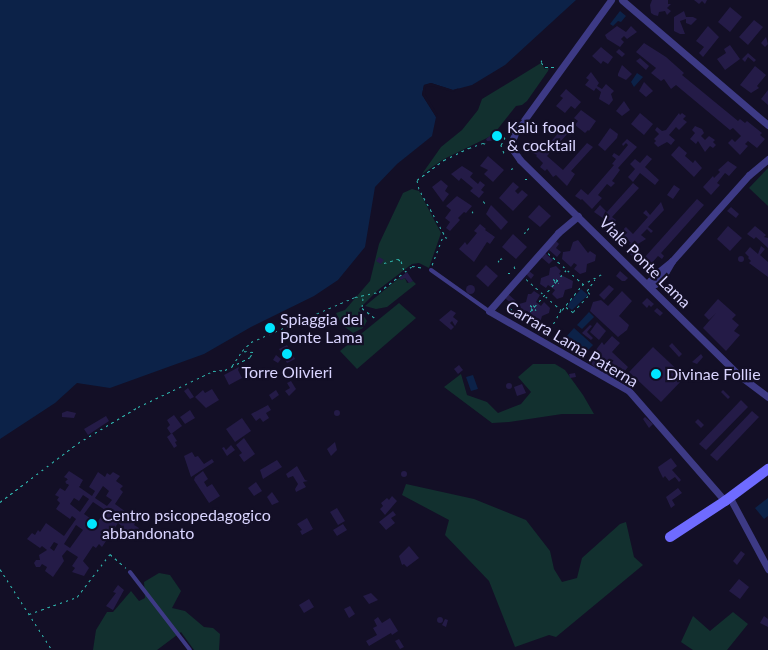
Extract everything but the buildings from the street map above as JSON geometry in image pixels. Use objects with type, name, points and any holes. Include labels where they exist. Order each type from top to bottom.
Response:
[{"type":"main road","points":[[670,537],[728,500],[768,469]]},
{"type":"street","name":"Viale Ponte Lama","points":[[611,0],[526,116],[512,141],[513,150],[520,160],[740,376],[768,397]]},
{"type":"street","points":[[622,0],[768,125]]},
{"type":"street","points":[[649,286],[650,281],[656,274],[672,261],[749,175],[768,159]]},
{"type":"street","points":[[489,311],[558,233],[578,216]]},
{"type":"street","name":"Carrara Lama Paterna","points":[[489,311],[629,391],[728,500],[768,569]]},
{"type":"lane","name":"Carrara Lama Paterna","points":[[431,270],[489,311]]},
{"type":"lane","points":[[130,572],[190,650]]},
{"type":"path","points":[[542,60],[541,62],[545,67],[555,67]]},
{"type":"path","points":[[555,71],[560,64]]},
{"type":"path","points":[[450,239],[444,237],[417,180],[444,160],[460,152],[483,143],[489,145]]},
{"type":"path","points":[[502,144],[504,153]]},
{"type":"path","points":[[516,161],[521,167]]},
{"type":"path","points":[[511,169],[517,167]]},
{"type":"path","points":[[483,201],[486,204]]},
{"type":"path","points":[[232,367],[234,360],[252,342],[355,297],[363,297],[379,292],[404,272],[416,266],[431,270],[444,237]]},
{"type":"path","points":[[545,251],[567,269],[590,294],[572,312],[565,306]]},
{"type":"path","points":[[384,263],[398,259],[404,272]]},
{"type":"path","points":[[514,266],[515,270]]},
{"type":"path","points":[[520,324],[567,269]]},
{"type":"path","points":[[552,326],[561,310],[582,285],[604,273]]},
{"type":"path","points":[[522,278],[561,310]]},
{"type":"path","points":[[587,291],[596,279]]},
{"type":"path","points":[[363,297],[362,308],[375,318]]},
{"type":"path","points":[[510,305],[510,308],[523,320]]},
{"type":"path","points":[[0,502],[89,436],[176,388],[213,371],[232,367],[250,357],[253,352],[242,351]]},
{"type":"path","points":[[29,614],[77,597],[110,554],[130,572]]},
{"type":"path","points":[[0,569],[52,650]]},
{"type":"green space","points":[[541,63],[545,69],[549,68],[548,71],[527,101],[522,105],[516,106],[493,135],[444,159],[422,174],[441,147],[462,130],[478,110],[482,99]]},
{"type":"green space","points":[[768,168],[768,206],[749,188]]},
{"type":"green space","points":[[412,189],[419,191],[441,233],[429,268],[419,263],[412,264],[378,290],[359,309],[367,321],[363,328],[353,333],[342,325],[336,313],[345,310],[370,281],[379,244],[403,193]]},
{"type":"green space","points":[[399,278],[401,280],[405,278],[407,283],[413,281],[416,284],[387,307],[376,309],[365,306]]},
{"type":"green space","points":[[399,303],[416,318],[357,369],[340,351]]},
{"type":"green space","points":[[533,364],[555,364],[565,370],[594,414],[562,414],[492,423],[444,387],[461,374],[467,395],[487,402],[498,413],[521,404],[531,392],[518,377]]},
{"type":"green space","points":[[406,484],[474,499],[526,520],[550,551],[554,569],[562,582],[577,578],[582,558],[620,524],[626,522],[634,557],[643,565],[556,637],[549,635],[515,647],[489,581],[445,535],[449,520],[402,495]]},
{"type":"green space","points":[[159,573],[170,575],[181,591],[172,608],[185,611],[204,627],[213,628],[220,634],[219,650],[194,650],[181,632],[157,650],[93,650],[96,630],[107,612],[113,612],[131,591],[139,601],[145,598],[144,582]]},
{"type":"green space","points":[[733,612],[748,624],[727,650],[693,650],[681,642],[693,616],[710,631]]},
{"type":"water","points":[[0,0],[576,0],[505,65],[472,85],[453,90],[431,83],[424,85],[422,95],[436,117],[432,136],[397,164],[375,187],[365,247],[338,280],[314,296],[251,327],[204,354],[110,388],[77,383],[55,403],[0,439]]},
{"type":"water","points":[[620,11],[626,16],[621,22],[618,21],[613,26],[610,24]]},
{"type":"water","points":[[637,73],[643,77],[634,87],[631,82]]},
{"type":"water","points":[[581,289],[588,295],[572,310],[568,307],[569,303]]},
{"type":"water","points":[[589,312],[594,317],[582,329],[577,325]]},
{"type":"water","points":[[574,328],[593,345],[583,355],[565,338]]},
{"type":"water","points":[[473,375],[478,389],[471,391],[466,377]]},
{"type":"water","points":[[768,498],[768,516],[764,519],[755,508]]},
{"type":"pier","points":[[431,83],[453,90],[459,88],[453,92],[431,86],[426,87],[425,94],[438,115],[436,117],[422,94],[424,85]]},
{"type":"place","name":"Kalù food & cocktail","points":[[497,136]]},
{"type":"place","name":"Spiaggia del Ponte Lama","points":[[270,328]]},
{"type":"place","name":"Torre Olivieri","points":[[287,354]]},
{"type":"place","name":"Divinae Follie","points":[[656,374]]},
{"type":"place","name":"Centro psicopedagogico abbandonato","points":[[92,524]]}]
